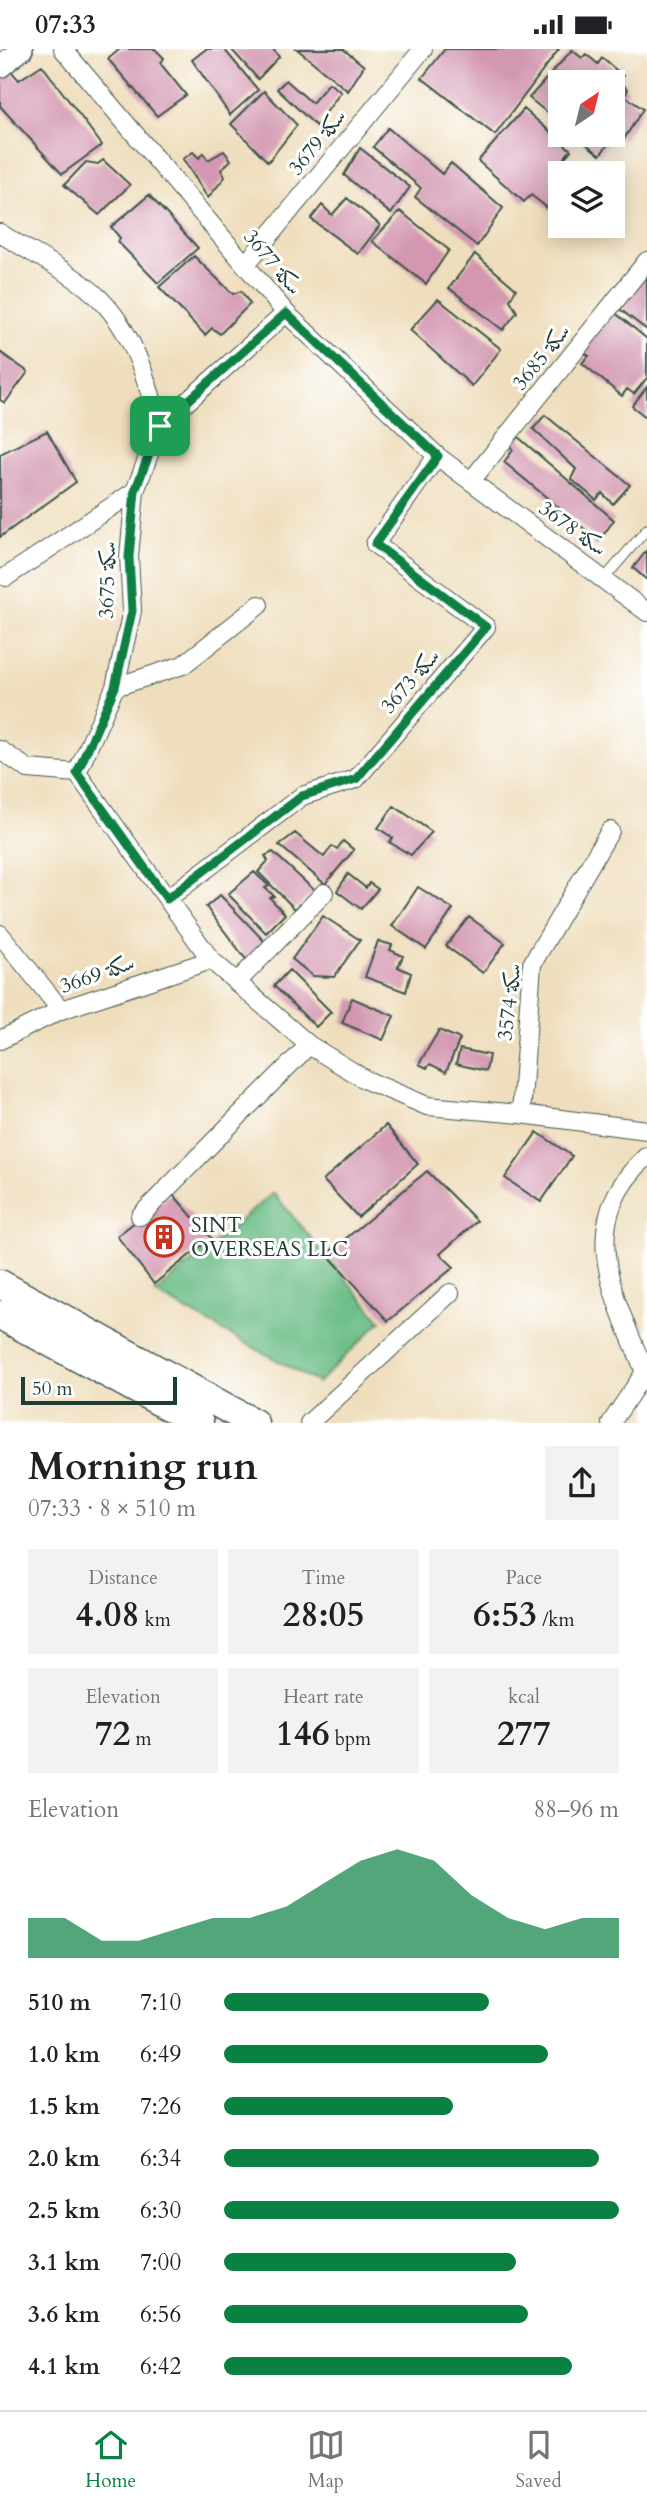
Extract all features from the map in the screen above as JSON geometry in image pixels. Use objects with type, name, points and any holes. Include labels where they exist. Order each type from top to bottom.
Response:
[{"type":"main road","points":[[0,1284],[254,1423]]},
{"type":"main road","points":[[0,1315],[177,1415],[199,1423]]},
{"type":"street","points":[[0,67],[22,49]]},
{"type":"street","name":"سكة 3677","points":[[63,49],[286,313],[438,456],[471,481]]},
{"type":"street","name":"سكة 3679","points":[[246,264],[423,49]]},
{"type":"street","points":[[0,233],[100,299],[127,335],[145,375],[160,426]]},
{"type":"street","name":"سكة 3685","points":[[471,481],[647,261]]},
{"type":"street","name":"سكة 3675","points":[[77,773],[115,687],[132,611],[129,557],[135,491],[160,426],[286,313]]},
{"type":"street","name":"سكة 3673","points":[[167,899],[302,796],[356,779],[486,627],[375,544],[438,456]]},
{"type":"street","name":"سكة 3678","points":[[471,481],[647,612]]},
{"type":"street","points":[[6,577],[135,491]]},
{"type":"street","points":[[115,687],[183,665],[259,605]]},
{"type":"street","points":[[0,750],[28,769],[77,773],[211,960],[309,1045],[366,1080],[427,1106],[521,1114],[647,1130]]},
{"type":"street","name":"سكة 3574","points":[[521,1114],[532,964],[610,831]]},
{"type":"street","points":[[237,982],[324,893]]},
{"type":"street","points":[[0,934],[61,1010]]},
{"type":"street","name":"سكة 3669","points":[[0,1039],[61,1010],[211,960]]},
{"type":"street","points":[[140,1216],[309,1045]]},
{"type":"street","points":[[611,1423],[646,1373],[611,1287],[603,1238],[610,1205],[636,1166],[647,1156]]},
{"type":"street","points":[[310,1423],[450,1293]]},
{"type":"lane","points":[[604,579],[647,529]]},
{"type":"green space","points":[[273,1193],[381,1321],[318,1383],[155,1293]]},
{"type":"building","points":[[120,49],[155,49],[164,58],[160,63],[186,95],[157,116],[108,59]]},
{"type":"building","points":[[206,49],[224,49],[258,90],[230,115],[192,60]]},
{"type":"building","points":[[231,49],[273,49],[279,57],[258,79]]},
{"type":"building","points":[[297,49],[343,49],[364,66],[348,91]]},
{"type":"building","points":[[445,49],[559,49],[495,135],[422,78]]},
{"type":"building","points":[[572,50],[582,58],[586,54],[598,64],[602,58],[616,70],[554,70]]},
{"type":"building","points":[[42,65],[102,145],[62,174],[0,106],[0,78],[10,70],[19,80]]},
{"type":"building","points":[[548,77],[548,113],[529,98]]},
{"type":"building","points":[[286,80],[312,103],[329,83],[341,92],[316,126],[277,89]]},
{"type":"building","points":[[264,91],[297,125],[268,162],[231,124]]},
{"type":"building","points":[[625,96],[643,109],[625,137]]},
{"type":"building","points":[[524,109],[548,130],[548,147],[568,147],[571,150],[562,161],[548,161],[548,208],[531,195],[524,202],[478,161]]},
{"type":"building","points":[[388,128],[442,174],[451,163],[503,208],[477,246],[415,197],[421,188],[373,147]]},
{"type":"building","points":[[590,147],[606,147],[600,155]]},
{"type":"building","points":[[360,148],[410,187],[391,214],[344,175]]},
{"type":"building","points":[[224,151],[231,160],[221,170],[225,177],[208,198],[183,159],[193,152],[199,158],[203,153],[208,160]]},
{"type":"building","points":[[103,160],[130,185],[99,215],[64,185],[86,162],[98,164]]},
{"type":"building","points":[[149,195],[198,248],[158,283],[118,242],[120,238],[111,227]]},
{"type":"building","points":[[347,198],[380,225],[358,254],[311,219],[322,205],[332,215]]},
{"type":"building","points":[[400,211],[449,250],[426,284],[372,241]]},
{"type":"building","points":[[475,254],[516,289],[510,300],[517,312],[503,330],[449,288]]},
{"type":"building","points":[[194,256],[233,294],[241,291],[250,304],[220,334],[212,328],[205,335],[159,287]]},
{"type":"building","points":[[647,270],[647,330],[617,307]]},
{"type":"building","points":[[438,299],[501,349],[472,386],[410,330]]},
{"type":"building","points":[[613,311],[647,339],[647,378],[634,394],[627,389],[622,396],[582,363],[589,356],[582,351]]},
{"type":"building","points":[[0,352],[28,372],[5,403],[0,400]]},
{"type":"building","points":[[647,387],[647,418],[632,406]]},
{"type":"building","points":[[545,415],[630,485],[613,504],[602,493],[596,500],[571,479],[576,469],[533,429]]},
{"type":"building","points":[[47,431],[76,482],[0,537],[0,454]]},
{"type":"building","points":[[517,436],[614,520],[599,541],[504,462],[513,450],[509,445]]},
{"type":"building","points":[[647,550],[647,580],[633,568]]},
{"type":"building","points":[[394,806],[432,832],[411,855],[389,842],[393,838],[378,828]]},
{"type":"building","points":[[295,833],[324,857],[332,846],[337,849],[343,841],[354,850],[325,884],[279,845]]},
{"type":"building","points":[[273,852],[315,891],[295,909],[258,872],[268,861],[265,856]]},
{"type":"building","points":[[254,872],[269,886],[265,888],[274,896],[270,898],[285,914],[266,933],[228,894]]},
{"type":"building","points":[[348,874],[366,888],[369,883],[378,889],[361,909],[337,891]]},
{"type":"building","points":[[418,887],[453,909],[426,949],[392,926]]},
{"type":"building","points":[[220,895],[266,943],[248,962],[206,907]]},
{"type":"building","points":[[323,916],[360,940],[334,977],[313,976],[292,959]]},
{"type":"building","points":[[469,917],[505,943],[483,973],[446,946]]},
{"type":"building","points":[[378,941],[392,945],[390,950],[403,956],[398,967],[411,973],[406,992],[365,977]]},
{"type":"building","points":[[289,970],[331,1012],[316,1027],[274,986]]},
{"type":"building","points":[[352,998],[394,1016],[383,1040],[342,1023]]},
{"type":"building","points":[[439,1030],[460,1039],[446,1072],[430,1064],[427,1068],[419,1064]]},
{"type":"building","points":[[460,1049],[489,1055],[486,1071],[456,1064]]},
{"type":"building","points":[[386,1125],[418,1164],[358,1217],[323,1180]]},
{"type":"building","points":[[537,1132],[572,1156],[541,1202],[505,1178]]},
{"type":"building","points":[[427,1171],[477,1221],[440,1254],[454,1267],[388,1321],[327,1254]]},
{"type":"building","name":"SINT OVERSEAS LLC","points":[[172,1193],[211,1238],[154,1284],[117,1236]]},
{"type":"place","name":"SINT OVERSEAS LLC","points":[[164,1237]]},
{"type":"route","points":[[286,313],[438,456],[375,544],[486,627],[356,779],[302,796],[167,899],[77,773],[115,687],[132,611],[129,557],[135,491],[160,426],[286,313]]}]
